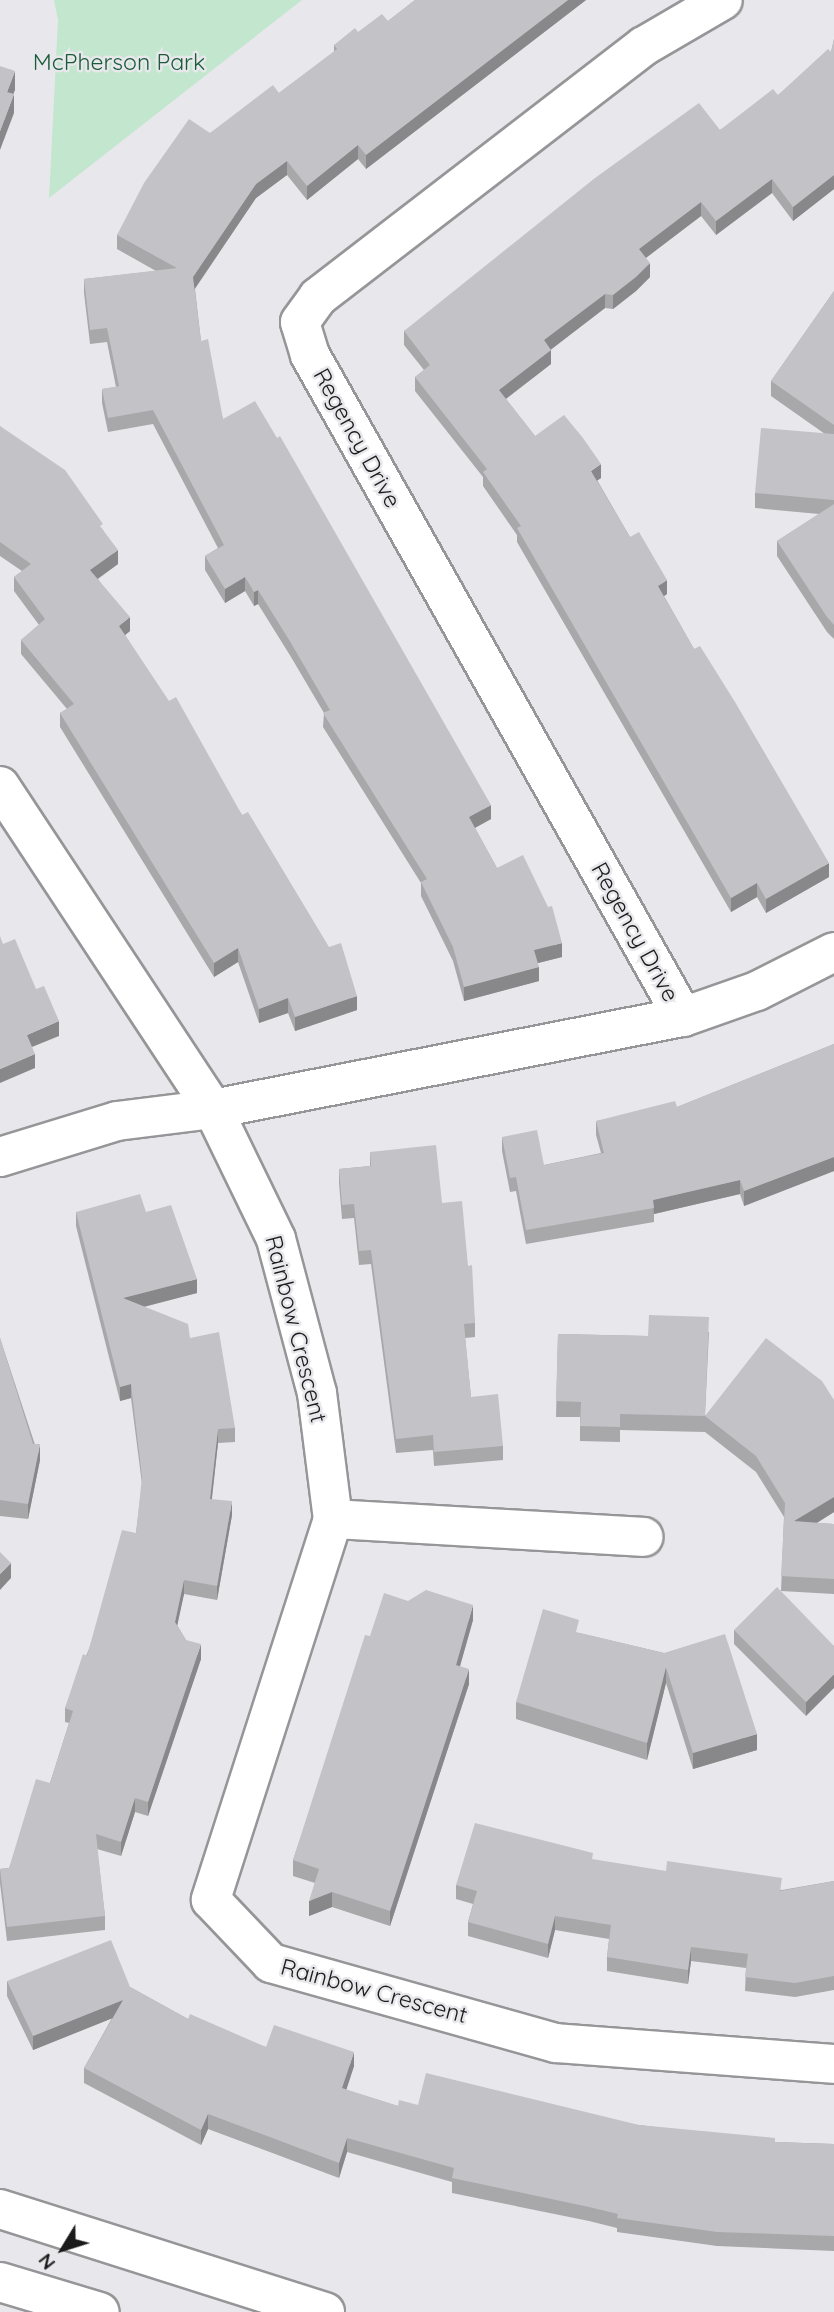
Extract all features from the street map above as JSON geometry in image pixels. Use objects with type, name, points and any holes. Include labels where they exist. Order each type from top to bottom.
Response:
[{"type":"street","name":"Regency Drive","points":[[683,1017],[310,355],[300,322],[318,297],[644,46],[723,0]]},
{"type":"street","points":[[0,786],[214,1109]]},
{"type":"street","name":"Regency Drive","points":[[0,1157],[117,1121],[214,1109],[683,1017],[757,991],[834,952]]},
{"type":"street","name":"Rainbow Crescent","points":[[214,1109],[276,1240],[317,1392],[333,1519],[211,1900],[271,1963],[556,2043],[834,2064]]},
{"type":"street","points":[[333,1519],[643,1537]]},
{"type":"street","points":[[0,2209],[326,2312]]},
{"type":"street","points":[[0,2281],[100,2312]]},
{"type":"green space","name":"McPherson Park","points":[[54,0],[302,0],[49,198],[58,20]]},
{"type":"building","points":[[415,0],[568,0],[366,155],[358,145],[307,186],[287,161],[256,184],[193,277],[201,341],[208,339],[223,419],[255,401],[277,438],[280,436],[491,805],[469,817],[497,868],[523,855],[548,907],[552,906],[562,943],[534,950],[539,967],[464,987],[453,947],[421,882],[427,879],[323,713],[330,710],[291,643],[258,590],[254,592],[245,577],[225,589],[205,556],[224,545],[153,410],[108,418],[102,389],[119,386],[107,328],[90,330],[84,279],[177,268],[117,235],[144,183],[189,119],[210,133],[273,85],[279,93],[337,49],[334,45],[355,28],[358,32],[382,14],[388,21]]},
{"type":"building","points":[[834,39],[834,175],[793,207],[772,179],[716,221],[701,202],[639,249],[650,263],[636,277],[613,295],[605,294],[544,340],[551,350],[499,390],[535,436],[564,415],[583,438],[601,464],[591,471],[630,537],[639,532],[667,580],[658,586],[694,649],[700,646],[829,863],[766,899],[757,883],[731,898],[517,528],[521,526],[483,472],[487,469],[415,377],[430,365],[404,331],[595,178],[699,103],[720,130],[773,89],[778,95],[828,49],[831,52]]},
{"type":"building","points":[[0,66],[15,71],[7,92],[14,94],[0,131]]},
{"type":"building","points":[[834,291],[834,425],[771,381]]},
{"type":"building","points":[[0,426],[65,470],[103,524],[100,526],[118,550],[90,570],[130,617],[119,626],[169,701],[176,697],[242,815],[248,812],[329,947],[341,943],[357,996],[295,1017],[288,998],[259,1009],[238,948],[214,963],[60,713],[74,704],[21,640],[45,619],[14,577],[31,564],[0,542]]},
{"type":"building","points":[[761,428],[834,434],[834,500],[755,493]]},
{"type":"building","points":[[834,504],[834,625],[777,541]]},
{"type":"building","points":[[0,936],[3,944],[15,939],[36,989],[44,986],[59,1021],[27,1035],[35,1054],[0,1069]]},
{"type":"building","points":[[834,1044],[834,1157],[744,1191],[740,1180],[653,1200],[654,1208],[526,1230],[516,1177],[510,1178],[502,1137],[537,1130],[544,1165],[604,1153],[596,1121],[675,1101],[677,1107]]},
{"type":"building","points":[[436,1145],[442,1203],[462,1201],[468,1266],[472,1265],[475,1323],[464,1324],[471,1397],[498,1394],[503,1446],[434,1452],[433,1435],[396,1439],[371,1250],[359,1251],[354,1204],[342,1205],[339,1169],[371,1166],[370,1152]]},
{"type":"building","points":[[140,1194],[146,1212],[171,1205],[197,1279],[123,1298],[188,1324],[190,1338],[219,1332],[235,1428],[218,1429],[210,1499],[232,1501],[217,1586],[184,1580],[175,1622],[186,1640],[201,1644],[148,1802],[135,1798],[121,1842],[96,1834],[105,1916],[7,1927],[0,1869],[9,1868],[36,1779],[50,1783],[73,1711],[65,1708],[83,1654],[87,1656],[122,1530],[136,1533],[142,1477],[131,1384],[120,1387],[76,1212]]},
{"type":"building","points":[[649,1315],[709,1317],[705,1416],[620,1414],[620,1427],[580,1426],[581,1402],[556,1401],[558,1334],[648,1336]]},
{"type":"building","points":[[0,1338],[33,1444],[40,1444],[28,1504],[0,1500]]},
{"type":"building","points":[[766,1338],[822,1381],[834,1400],[834,1497],[794,1521],[834,1524],[834,1579],[781,1576],[785,1503],[756,1456],[705,1416]]},
{"type":"building","points":[[0,1552],[11,1563],[0,1574]]},
{"type":"building","points":[[777,1587],[834,1646],[834,1674],[806,1702],[734,1630]]},
{"type":"building","points":[[426,1590],[473,1605],[456,1665],[469,1669],[390,1911],[332,1892],[309,1901],[319,1869],[293,1860],[365,1635],[370,1636],[384,1593],[408,1601]]},
{"type":"building","points":[[543,1609],[579,1620],[576,1632],[664,1653],[725,1634],[757,1734],[693,1753],[666,1667],[647,1743],[516,1702]]},
{"type":"building","points":[[475,1823],[593,1853],[592,1859],[666,1871],[667,1861],[782,1878],[780,1891],[834,1881],[834,1976],[795,1983],[745,1977],[748,1954],[691,1947],[688,1970],[607,1957],[611,1925],[555,1916],[548,1944],[468,1922],[477,1891],[456,1885]]},
{"type":"building","points":[[111,1940],[130,1987],[188,2019],[190,2014],[266,2047],[274,2025],[354,2052],[342,2088],[398,2106],[399,2100],[418,2105],[426,2073],[639,2125],[775,2138],[775,2142],[834,2144],[834,2236],[717,2232],[617,2218],[618,2214],[452,2178],[454,2168],[347,2138],[339,2163],[208,2114],[201,2130],[84,2068],[123,2000],[33,2036],[7,1981]]}]
